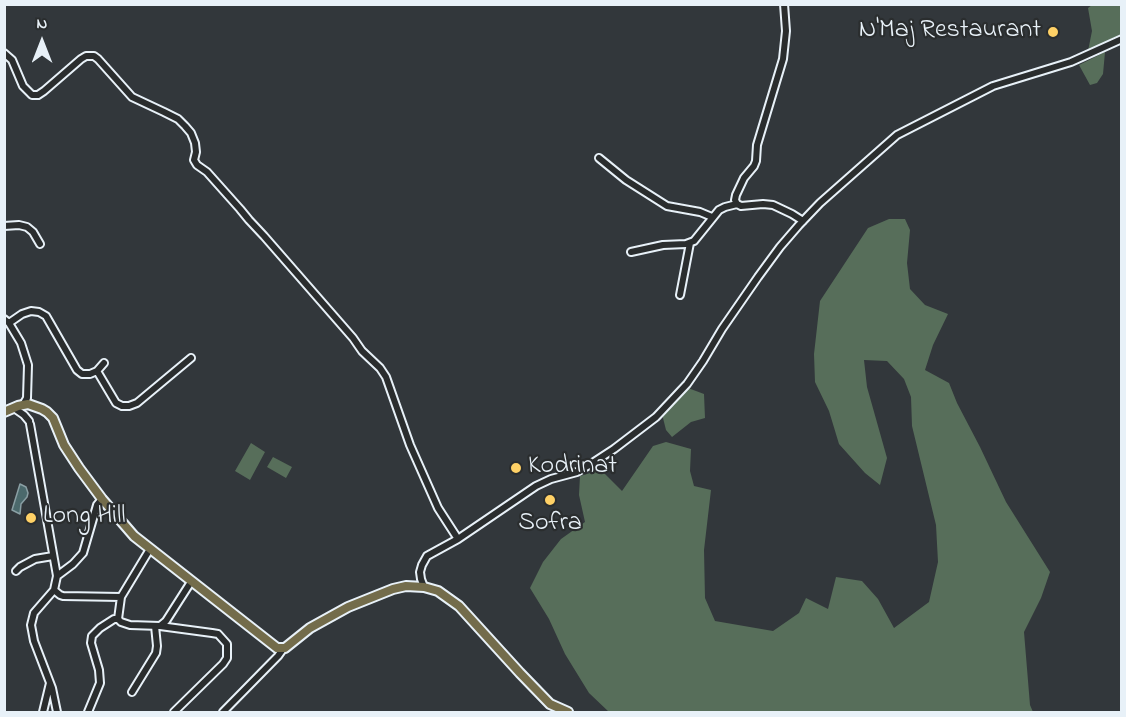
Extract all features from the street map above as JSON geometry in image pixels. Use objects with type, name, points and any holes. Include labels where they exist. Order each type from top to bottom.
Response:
[{"type":"main road","points":[[4,412],[23,405],[32,405],[42,409],[53,418],[64,445],[78,468],[134,536],[275,646],[283,648],[310,628],[348,607],[393,589],[406,586],[424,587],[438,591],[459,606],[550,704],[568,712]]},
{"type":"street","points":[[737,204],[736,195],[756,160],[757,146],[783,59],[786,31],[784,4]]},
{"type":"street","points":[[424,587],[420,572],[423,561],[433,552],[536,486],[577,472],[591,464],[656,417],[687,384],[758,277],[803,221],[820,203],[897,135],[993,86],[1071,62],[1122,39]]},
{"type":"street","points":[[4,53],[12,60],[23,86],[32,95],[38,95],[44,91],[81,59],[94,56],[132,97],[171,115],[185,126],[195,143],[194,160],[197,165],[207,172],[240,209],[386,377],[410,445],[438,508],[458,538]]},
{"type":"street","points":[[599,158],[626,180],[667,206],[700,212],[712,217]]},
{"type":"street","points":[[631,252],[663,245],[690,243],[719,210],[737,204],[773,206],[803,221]]},
{"type":"street","points":[[4,226],[27,227],[40,244]]},
{"type":"street","points":[[680,295],[690,243]]},
{"type":"street","points":[[23,405],[27,398],[28,365],[21,343],[7,321],[31,311],[39,312],[46,316],[77,370],[82,374],[97,371],[104,363]]},
{"type":"street","points":[[97,371],[116,403],[129,406],[137,403],[191,358]]},
{"type":"street","points":[[14,408],[24,415],[29,423],[57,576],[54,590],[34,613],[31,624],[34,641],[50,682],[57,712]]},
{"type":"street","points":[[57,576],[83,553],[97,505],[102,499]]},
{"type":"street","points":[[118,619],[121,597],[150,549]]},
{"type":"street","points":[[16,571],[35,559],[53,556]]},
{"type":"street","points":[[158,626],[166,621],[189,585]]},
{"type":"street","points":[[54,590],[63,596],[121,597]]},
{"type":"street","points":[[88,712],[98,692],[100,677],[91,643],[92,636],[100,628],[118,619],[130,625],[158,626],[218,634],[227,644],[227,658],[223,664],[174,712]]},
{"type":"street","points":[[132,692],[156,653],[158,626]]},
{"type":"street","points":[[223,712],[278,656],[283,648]]},
{"type":"street","points":[[43,712],[50,682]]},
{"type":"green space","points":[[1092,5],[1121,5],[1121,34],[1088,51],[1092,31],[1088,8]]},
{"type":"green space","points":[[1105,52],[1103,74],[1097,83],[1090,85],[1079,65]]},
{"type":"green space","points":[[889,219],[905,219],[910,230],[907,263],[910,289],[925,305],[948,314],[933,345],[925,370],[949,383],[1006,502],[1050,572],[1041,598],[1024,632],[1030,705],[1033,712],[609,712],[589,693],[565,654],[549,619],[530,588],[543,562],[561,539],[585,522],[579,495],[580,476],[601,470],[622,491],[653,446],[666,442],[691,449],[690,471],[694,486],[711,490],[704,550],[705,598],[715,621],[773,631],[799,613],[806,598],[828,609],[836,577],[862,581],[878,599],[894,628],[929,602],[938,562],[936,525],[912,426],[911,397],[904,379],[887,361],[864,360],[867,387],[887,458],[880,485],[865,473],[839,444],[829,411],[815,382],[814,354],[820,301],[868,228]]},
{"type":"green space","points":[[688,388],[704,394],[705,418],[691,422],[672,437],[666,430],[662,414]]},
{"type":"green space","points":[[251,443],[265,452],[250,480],[235,471]]},
{"type":"green space","points":[[273,457],[292,467],[286,478],[267,467]]},
{"type":"water","points":[[20,484],[26,487],[28,493],[21,504],[20,514],[12,510]]},
{"type":"place","name":"N'Maj Restaurant","points":[[1053,32]]},
{"type":"place","name":"Kodrinat","points":[[516,468]]},
{"type":"place","name":"Sofra","points":[[550,500]]},
{"type":"place","name":"Long Hill","points":[[31,518]]}]
